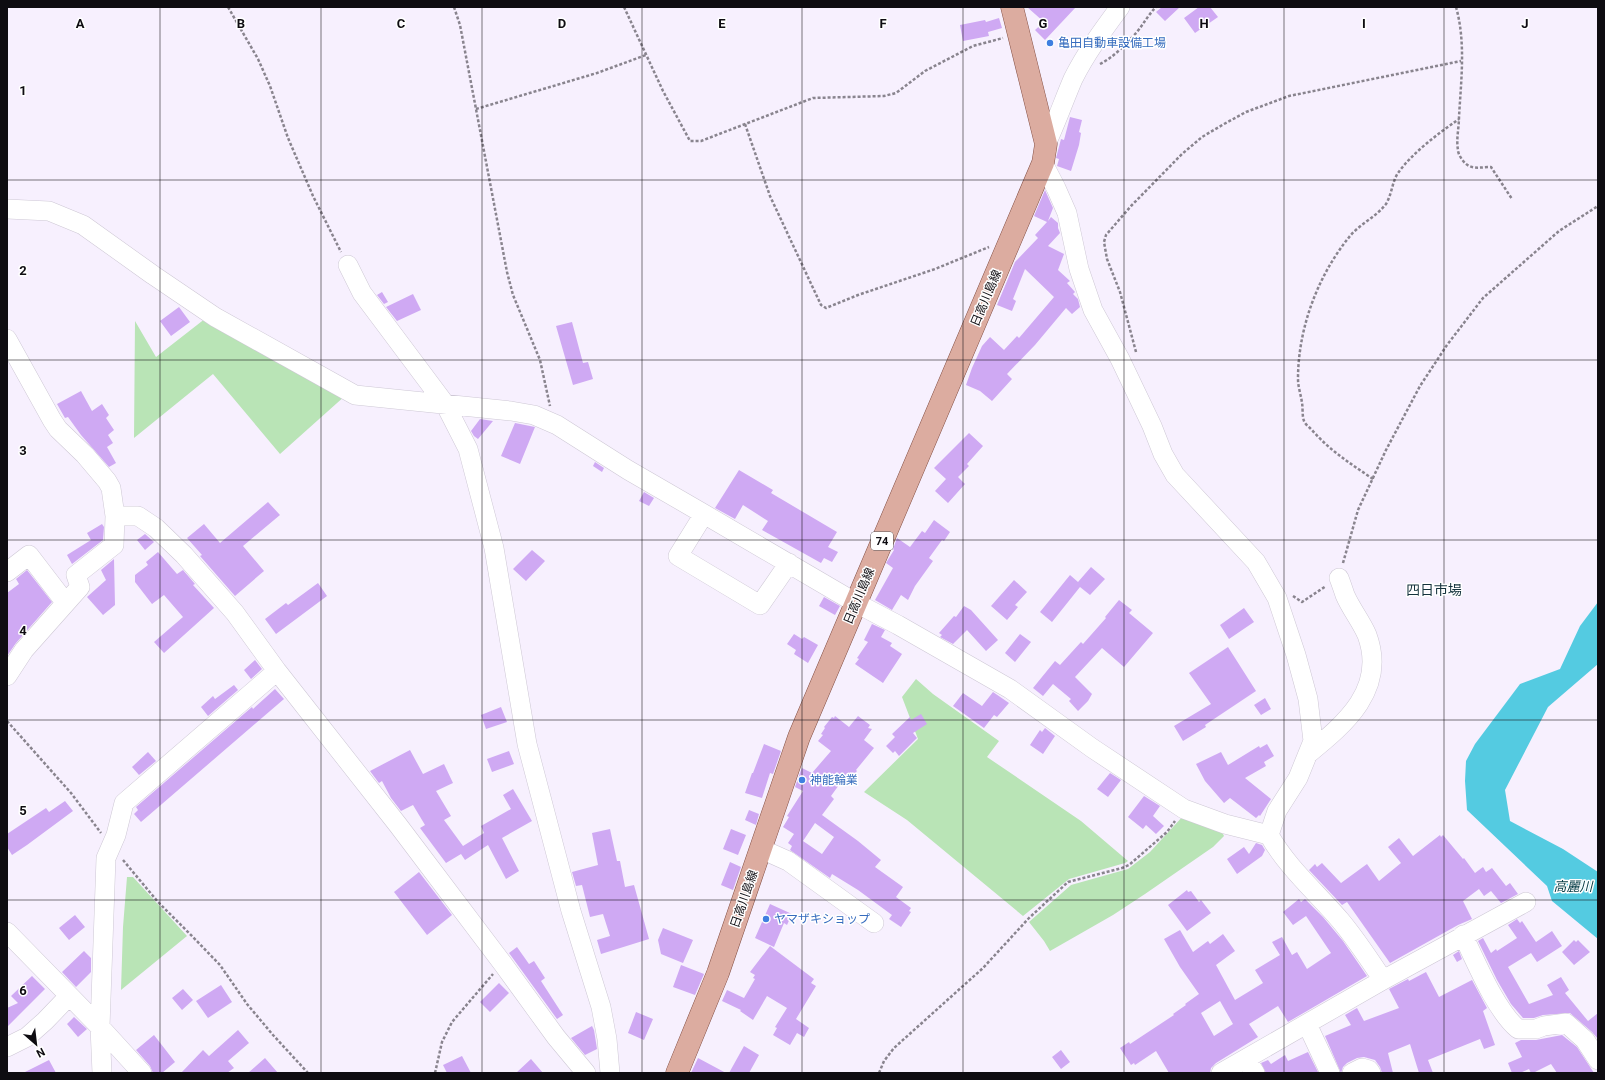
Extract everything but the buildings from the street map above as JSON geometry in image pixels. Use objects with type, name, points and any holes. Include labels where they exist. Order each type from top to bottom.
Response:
[{"type":"main road","points":[[1012,7],[1044,153]]},
{"type":"main road","name":"日高川島線","points":[[677,1073],[718,973],[799,737],[1007,250],[1044,153]]},
{"type":"street","points":[[1120,7],[1090,49],[1074,79],[1044,153],[1056,188],[1067,213],[1079,269],[1093,310],[1120,359],[1152,426],[1163,454],[1175,475],[1256,562],[1277,598],[1296,655],[1308,699],[1313,741],[1298,778],[1277,811],[1269,835]]},
{"type":"street","points":[[7,209],[49,211],[83,225],[215,317],[355,395],[511,411],[534,415],[554,424],[628,470],[856,603],[1010,689],[1092,748],[1184,809],[1225,824],[1269,835],[1292,867],[1340,920],[1359,944],[1383,980]]},
{"type":"street","points":[[348,265],[362,293],[445,404],[468,449],[494,548],[527,744],[571,912],[601,1007],[607,1039],[610,1073]]},
{"type":"street","points":[[7,339],[58,429],[85,455],[107,481],[111,488],[115,516],[114,545],[76,575],[80,587],[65,602],[24,650],[7,676]]},
{"type":"street","points":[[704,514],[678,556],[760,605],[789,564]]},
{"type":"street","points":[[115,516],[138,516],[156,528],[184,555],[235,613],[277,671],[398,825],[556,1037],[586,1073]]},
{"type":"street","points":[[7,572],[29,556],[65,602]]},
{"type":"street","points":[[1308,754],[1337,730],[1354,712],[1369,686],[1372,661],[1367,636],[1346,596],[1339,578]]},
{"type":"street","points":[[102,1073],[100,1027],[106,858],[112,847],[124,803],[277,671]]},
{"type":"street","points":[[761,849],[788,861],[874,923]]},
{"type":"street","points":[[1221,1073],[1250,1066],[1307,1024],[1463,935],[1526,902]]},
{"type":"street","points":[[7,932],[100,1027],[142,1073]]},
{"type":"street","points":[[1463,935],[1488,985],[1509,1022],[1518,1029],[1536,1029],[1544,1026],[1566,1023],[1585,1040],[1598,1060]]},
{"type":"street","points":[[7,1047],[27,1037],[45,1021],[68,996]]},
{"type":"street","points":[[1307,1024],[1330,1073]]},
{"type":"street","points":[[1352,1073],[1362,1068],[1370,1070],[1371,1073]]},
{"type":"path","points":[[228,7],[258,59],[270,86],[288,138],[313,196],[348,265]]},
{"type":"path","points":[[454,7],[460,25],[509,279],[513,295],[540,360],[554,424]]},
{"type":"path","points":[[624,7],[663,91],[690,141],[701,141],[813,98],[884,96],[896,93],[925,71],[973,46],[1018,34]]},
{"type":"path","points":[[1098,65],[1111,58],[1137,31],[1156,7]]},
{"type":"path","points":[[1456,7],[1458,15],[1461,61],[1457,143],[1458,153],[1464,162],[1472,168],[1491,167],[1512,199]]},
{"type":"path","points":[[476,109],[597,73],[646,55]]},
{"type":"path","points":[[1137,358],[1120,292],[1107,259],[1104,242],[1106,235],[1131,206],[1182,154],[1202,137],[1229,121],[1246,112],[1289,96],[1400,75],[1461,61]]},
{"type":"path","points":[[1373,479],[1332,450],[1320,440],[1303,421],[1303,406],[1298,381],[1299,354],[1305,325],[1313,299],[1340,248],[1351,234],[1385,204],[1398,173],[1413,156],[1459,119]]},
{"type":"path","points":[[745,124],[770,196],[821,305],[826,308],[865,292],[935,269],[992,246],[1007,250]]},
{"type":"path","points":[[1277,598],[1289,592],[1302,602],[1339,578],[1358,510],[1386,450],[1420,386],[1447,345],[1483,298],[1559,231],[1598,206]]},
{"type":"path","points":[[7,721],[71,793],[112,847],[158,902],[220,965],[247,1004],[308,1073]]},
{"type":"path","points":[[879,1073],[884,1061],[894,1048],[983,968],[1029,918],[1068,882],[1129,865],[1167,832],[1184,809]]},
{"type":"path","points":[[435,1073],[442,1042],[452,1022],[503,964]]},
{"type":"green space","points":[[206,318],[346,395],[280,454],[213,374],[134,438],[135,321],[156,357]]},
{"type":"green space","points":[[916,679],[933,694],[999,741],[987,757],[1081,821],[1128,861],[1069,879],[1023,916],[907,820],[864,792],[918,739],[902,697]]},
{"type":"green space","points":[[1184,815],[1220,828],[1224,836],[1213,847],[1145,894],[1113,915],[1050,951],[1029,922],[1071,885],[1128,869],[1150,852]]},
{"type":"green space","points":[[127,877],[133,877],[187,936],[121,990],[123,927]]},
{"type":"water","name":"高麗川","points":[[1598,602],[1598,664],[1548,707],[1505,790],[1510,821],[1563,849],[1598,872],[1598,939],[1552,901],[1547,886],[1467,810],[1465,781],[1466,761],[1475,744],[1520,684],[1560,669],[1580,626]]},
{"type":"place","name":"亀田自動車設備工場","points":[[1050,43]]},
{"type":"place","name":"神能輪業","points":[[802,780]]},
{"type":"place","name":"ヤマザキショップ","points":[[766,919]]},
{"type":"district","name":"四日市場","points":[[1434,590]]}]
